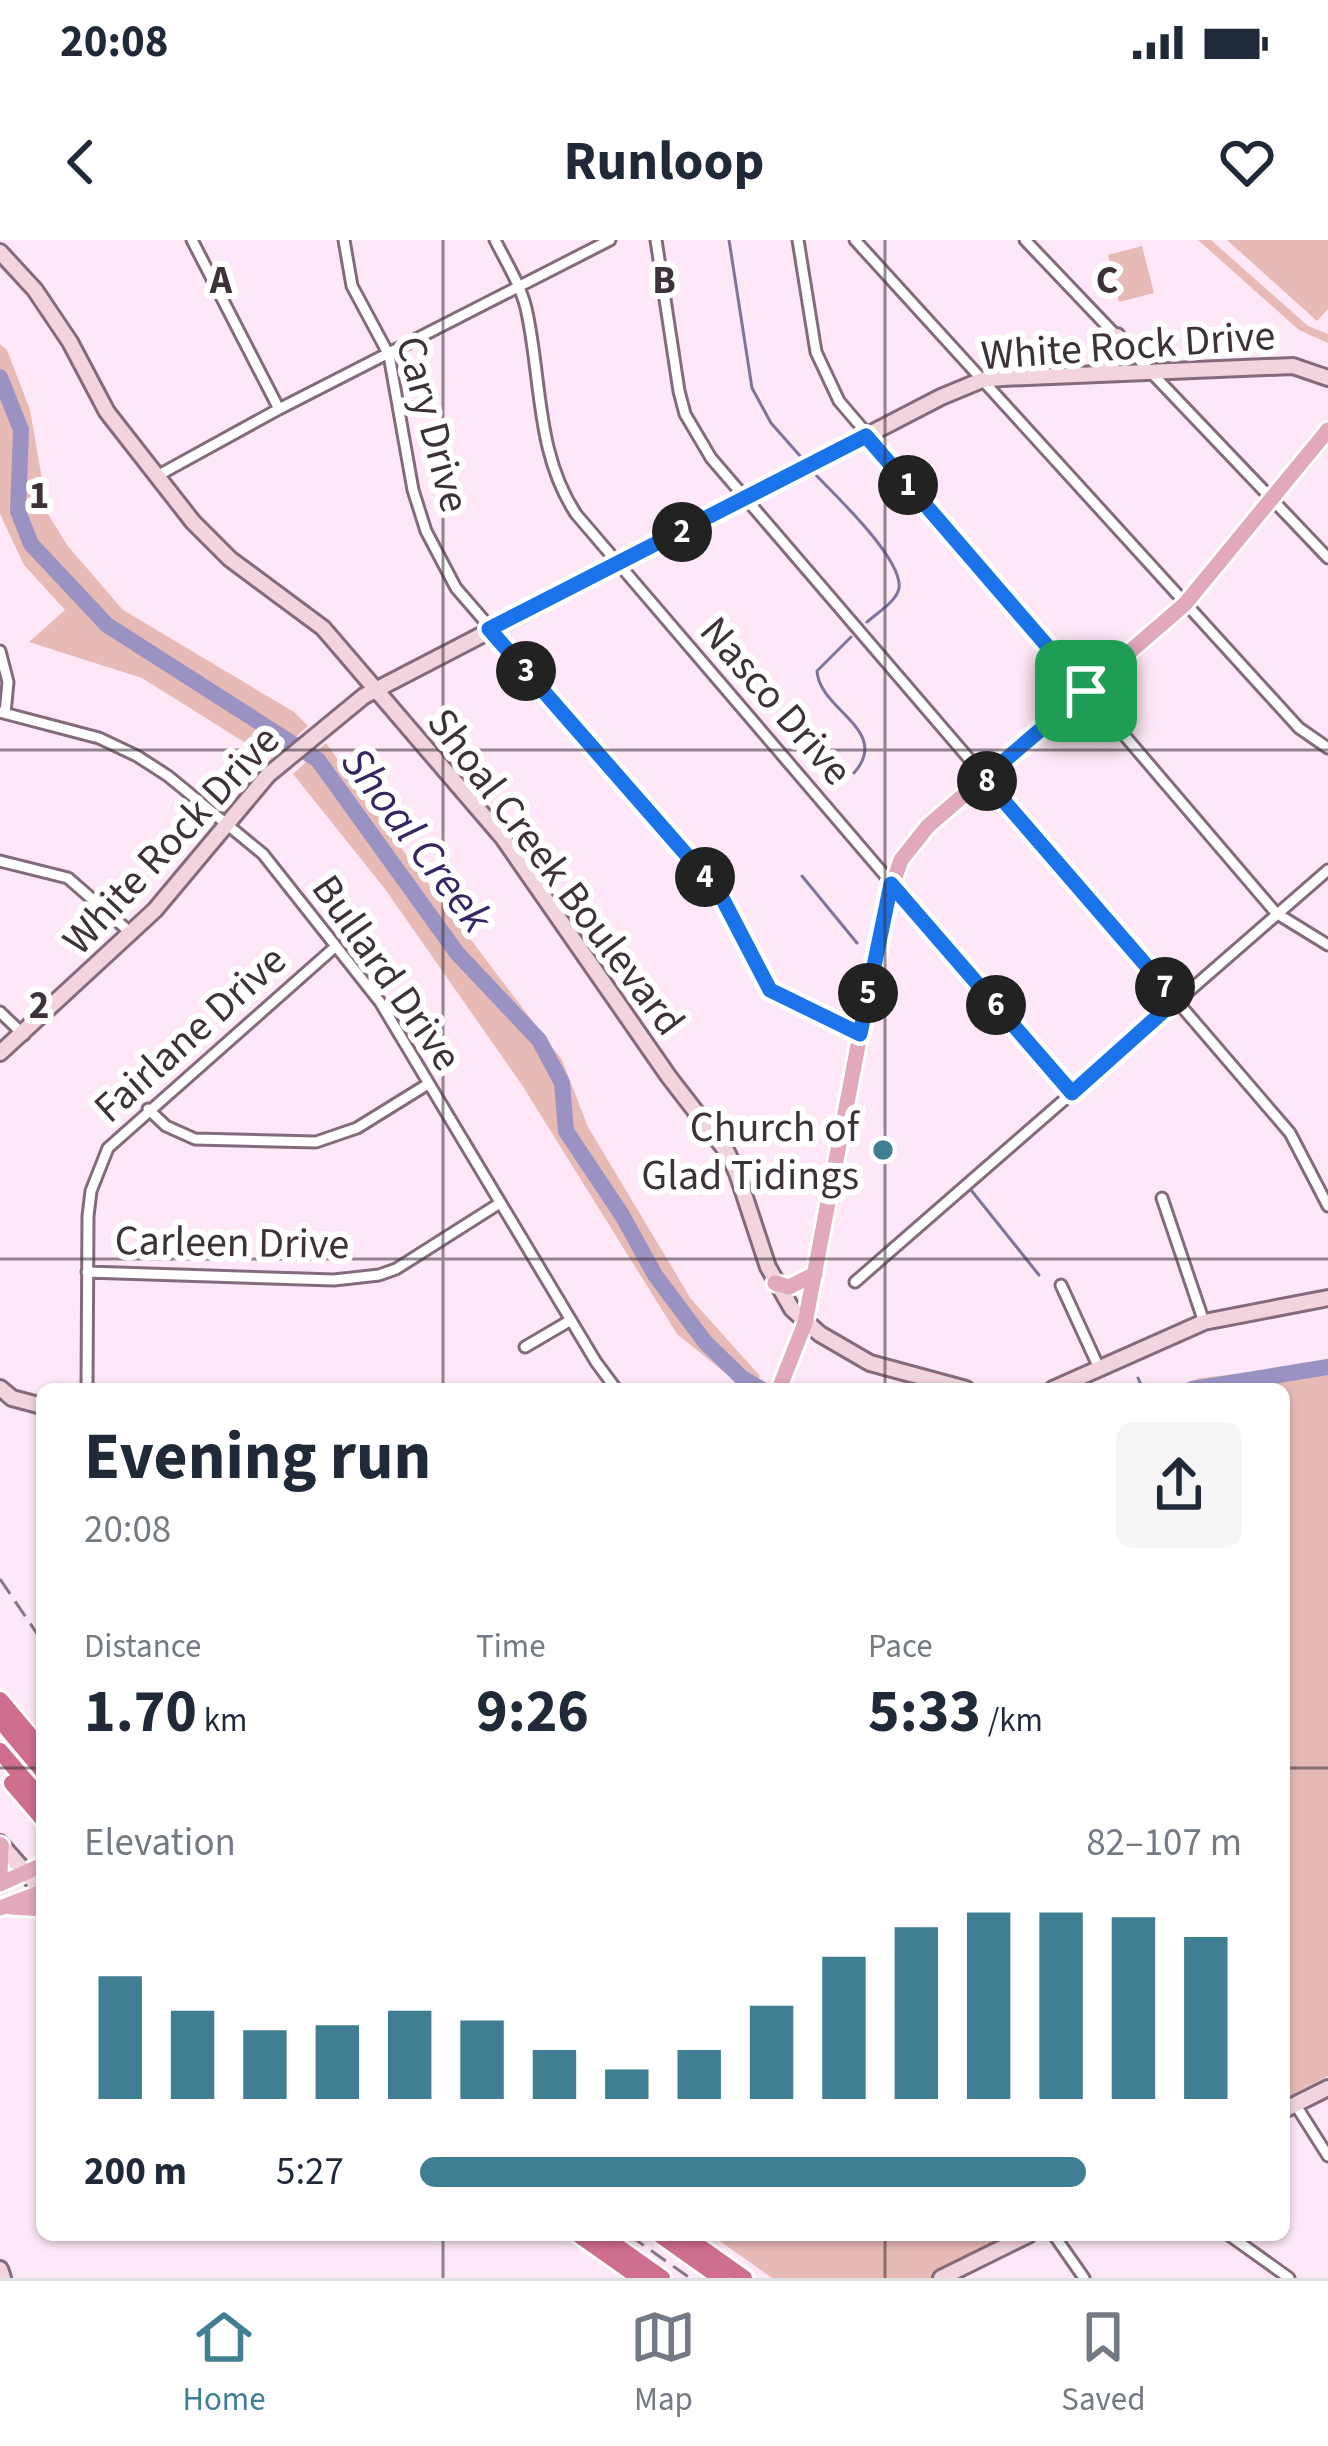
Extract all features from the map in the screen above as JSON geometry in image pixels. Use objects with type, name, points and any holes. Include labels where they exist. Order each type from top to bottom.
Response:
[{"type":"highway","points":[[0,1700],[36,1743]]},
{"type":"highway","points":[[0,1720],[36,1762]]},
{"type":"highway","points":[[0,1751],[36,1793]]},
{"type":"highway","points":[[0,1769],[36,1811]]},
{"type":"highway","points":[[588,2241],[640,2278]]},
{"type":"highway","points":[[610,2241],[662,2278]]},
{"type":"highway","points":[[668,2241],[721,2278]]},
{"type":"highway","points":[[691,2241],[744,2278]]},
{"type":"main road","points":[[782,1383],[805,1323],[891,884],[914,841],[1185,604],[1328,430]]},
{"type":"main road","points":[[775,1283],[789,1287],[815,1274]]},
{"type":"main road","points":[[1,1844],[0,1880],[36,1867]]},
{"type":"main road","points":[[1,1908],[36,1893]]},
{"type":"main road","points":[[1,1908],[36,1909]]},
{"type":"street","points":[[192,240],[279,409]]},
{"type":"street","name":"Cary Drive","points":[[344,240],[352,286],[389,355],[413,490],[426,530],[457,587],[719,892],[770,990],[860,1034]]},
{"type":"street","name":"Nasco Drive","points":[[495,240],[525,305],[545,440],[558,484],[576,514],[1072,1093]]},
{"type":"street","points":[[156,477],[610,240]]},
{"type":"street","points":[[656,240],[685,414],[711,458],[1290,1133],[1328,1207]]},
{"type":"street","points":[[798,240],[821,369],[838,401],[1276,914],[1328,945]]},
{"type":"street","points":[[855,240],[1299,728],[1328,748]]},
{"type":"street","points":[[1025,240],[1328,558]]},
{"type":"street","name":"Shoal Creek Boulevard","points":[[0,252],[49,310],[107,412],[156,477],[220,550],[306,613],[502,838],[669,1077],[715,1133],[737,1173],[775,1283],[805,1323],[870,1364],[943,1383]]},
{"type":"street","points":[[1105,373],[1119,354],[1117,336]]},
{"type":"street","name":"White Rock Drive","points":[[0,1053],[132,934],[286,760],[376,688],[866,436],[982,380],[1293,366],[1328,378]]},
{"type":"street","points":[[0,651],[8,682],[2,713]]},
{"type":"street","name":"Bullard Drive","points":[[2,713],[99,738],[136,756],[262,854],[380,1002],[612,1383]]},
{"type":"street","points":[[0,861],[68,878],[132,934]]},
{"type":"street","points":[[855,1282],[1328,869]]},
{"type":"street","name":"Fairlane Drive","points":[[87,1383],[91,1191],[108,1148],[334,947]]},
{"type":"street","points":[[0,1012],[24,1035]]},
{"type":"street","points":[[148,1108],[166,1126],[195,1139],[316,1142],[357,1127],[428,1084]]},
{"type":"street","points":[[1162,1198],[1204,1322]]},
{"type":"street","name":"Carleen Drive","points":[[87,1272],[334,1280],[379,1275],[500,1203]]},
{"type":"street","points":[[1061,1285],[1100,1370]]},
{"type":"street","points":[[1068,1383],[1204,1322],[1328,1298]]},
{"type":"street","points":[[525,1347],[571,1320]]},
{"type":"street","points":[[0,1388],[12,1398],[36,1404]]},
{"type":"street","points":[[1,1844],[36,1884]]},
{"type":"street","points":[[1290,2107],[1328,2088]]},
{"type":"street","points":[[1290,2108],[1328,2156]]},
{"type":"street","points":[[962,2275],[1018,2241]]},
{"type":"street","points":[[941,2278],[962,2275],[1031,2241]]},
{"type":"street","points":[[1058,2241],[1084,2278]]},
{"type":"street","points":[[1237,2241],[1289,2278]]},
{"type":"street","points":[[0,2269],[3,2278]]},
{"type":"shaded area","points":[[1198,240],[1211,240],[1308,326],[1328,334],[1328,343],[1299,330]]},
{"type":"shaded area","points":[[1227,240],[1328,240],[1328,309],[1317,321]]},
{"type":"shaded area","points":[[1142,246],[1154,293],[1119,302],[1108,255]]},
{"type":"shaded area","points":[[0,344],[7,350],[30,410],[48,514],[67,545],[123,610],[294,712],[308,726],[271,759],[142,678],[29,642],[65,610],[24,565],[0,514]]},
{"type":"shaded area","points":[[326,743],[562,1060],[588,1127],[691,1299],[760,1376],[757,1383],[738,1383],[677,1334],[522,1085],[385,889],[293,774]]},
{"type":"shaded area","points":[[1328,1364],[1328,2076],[1290,2096],[1290,1383],[1184,1383]]},
{"type":"shaded area","points":[[720,2241],[1003,2241],[931,2278],[772,2278]]},
{"type":"waterway","points":[[729,240],[752,388],[771,423],[801,457]]},
{"type":"waterway","name":"Shoal Creek","points":[[0,377],[21,430],[18,511],[31,544],[107,625],[318,760],[457,953],[539,1040],[562,1083],[566,1131],[655,1275],[705,1342],[751,1383]]},
{"type":"waterway","points":[[814,473],[866,528],[897,576],[895,598],[867,622]]},
{"type":"waterway","points":[[851,637],[817,671],[821,685],[865,744],[854,773]]},
{"type":"waterway","points":[[802,876],[857,943]]},
{"type":"waterway","points":[[971,1190],[1039,1275]]},
{"type":"waterway","name":"Shoal Creek","points":[[1230,1383],[1328,1367]]},
{"type":"waterway","points":[[1138,1378],[1140,1383]]},
{"type":"railway","points":[[0,1579],[36,1632]]},
{"type":"railway","points":[[638,2241],[690,2278]]},
{"type":"place","name":"Church of Glad Tidings","points":[[883,1150]]},
{"type":"route","points":[[866,436],[1086,691],[984,778],[1176,1000],[1072,1093],[891,884],[860,1034],[770,990],[719,892],[489,629],[866,436]]}]
